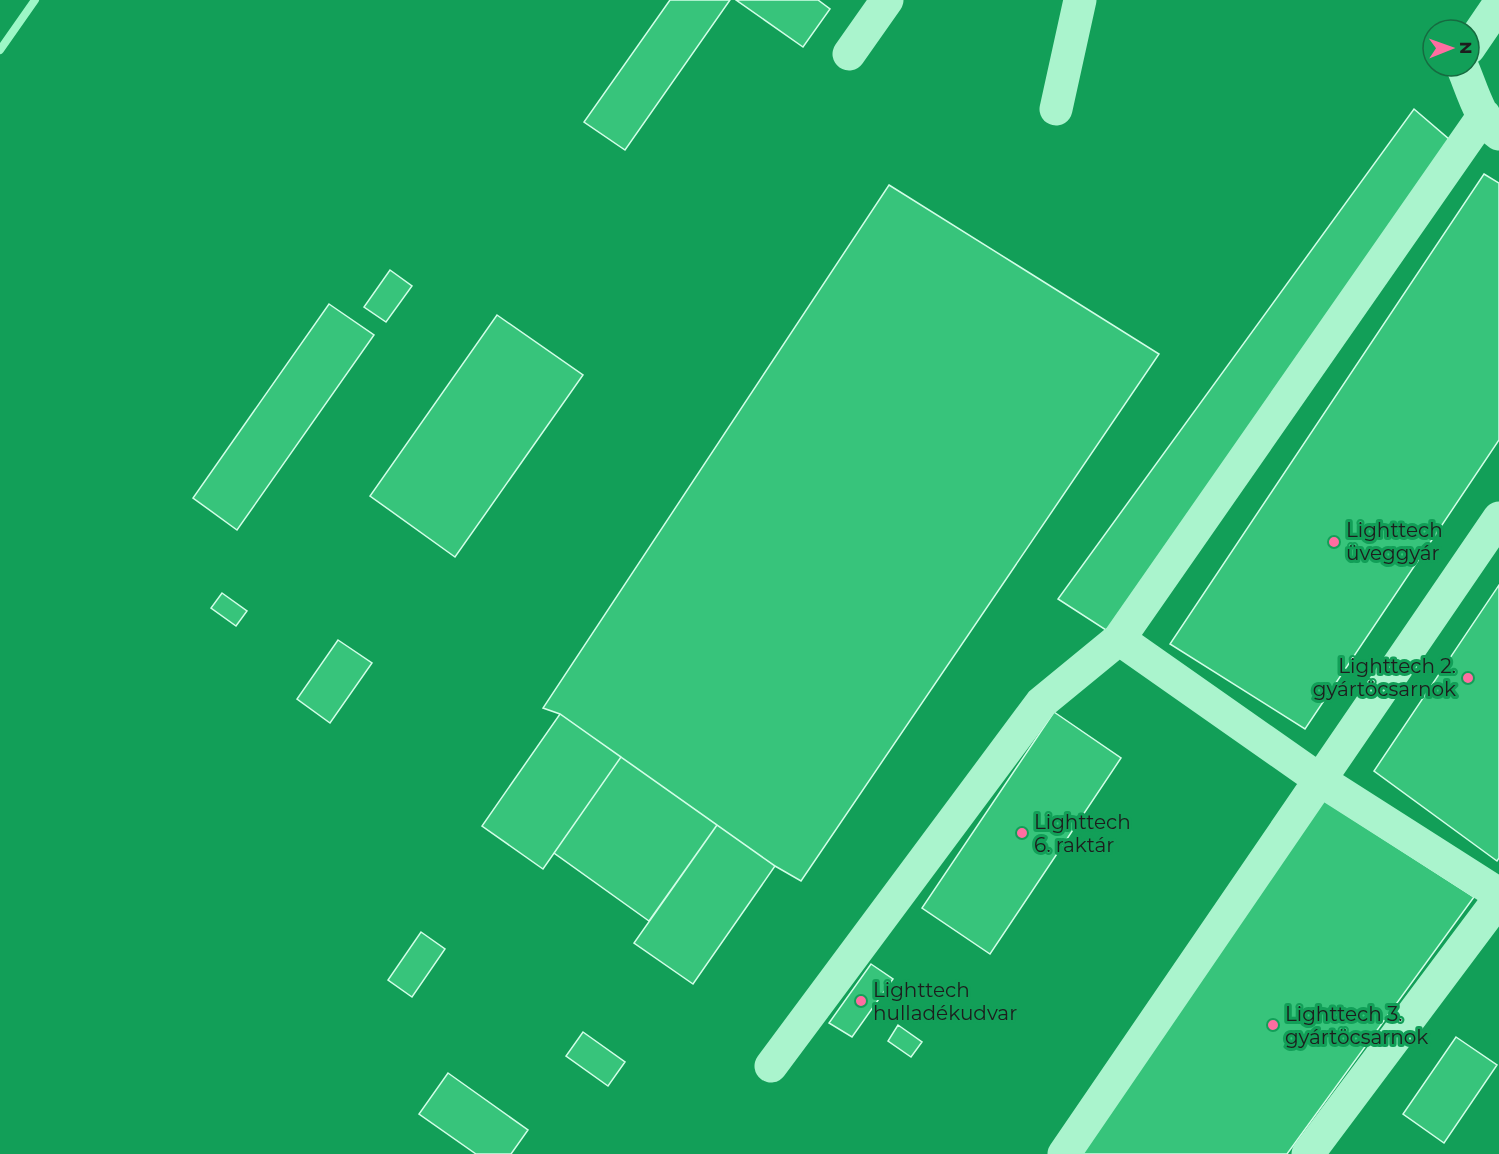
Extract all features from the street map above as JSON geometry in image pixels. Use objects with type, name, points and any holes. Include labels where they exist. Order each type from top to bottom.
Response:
[{"type":"street","points":[[849,54],[887,0]]},
{"type":"street","points":[[1056,109],[1080,0]]},
{"type":"street","points":[[1481,30],[1499,4]]},
{"type":"street","points":[[771,1066],[1041,703],[1119,639],[1492,124],[1468,78]]},
{"type":"street","points":[[1064,1154],[1499,518]]},
{"type":"street","points":[[1119,639],[1320,780],[1499,897],[1308,1154]]},
{"type":"building","points":[[670,0],[730,0],[625,150],[584,122]]},
{"type":"building","points":[[736,0],[818,0],[830,9],[803,47]]},
{"type":"building","points":[[1414,109],[1450,140],[1109,632],[1058,599]]},
{"type":"building","name":"Lighttech üveggyár","points":[[1484,174],[1499,183],[1499,440],[1305,729],[1170,644]]},
{"type":"building","points":[[889,185],[1159,354],[801,881],[775,866],[560,714],[543,708]]},
{"type":"building","points":[[390,270],[412,286],[386,322],[364,307]]},
{"type":"building","points":[[329,304],[374,335],[237,530],[193,498]]},
{"type":"building","points":[[497,315],[583,375],[455,557],[370,496]]},
{"type":"building","name":"Lighttech 2. gyártöcsarnok","points":[[1499,585],[1499,858],[1497,861],[1374,771]]},
{"type":"building","points":[[222,593],[247,611],[236,626],[211,608]]},
{"type":"building","points":[[338,640],[372,663],[330,723],[297,699]]},
{"type":"building","name":"Lighttech 6. raktár","points":[[1054,712],[1121,758],[990,954],[922,908]]},
{"type":"building","points":[[560,714],[621,757],[543,869],[482,826]]},
{"type":"building","points":[[621,757],[717,825],[649,921],[554,853]]},
{"type":"building","name":"Lighttech 3. gyártöcsarnok","points":[[1322,799],[1474,897],[1287,1154],[1076,1154]]},
{"type":"building","points":[[717,825],[775,866],[693,984],[634,943]]},
{"type":"building","points":[[421,932],[445,949],[412,997],[388,980]]},
{"type":"building","name":"Lighttech hulladékudvar","points":[[871,964],[893,979],[852,1037],[829,1023]]},
{"type":"building","points":[[898,1025],[922,1042],[911,1057],[888,1041]]},
{"type":"building","points":[[583,1032],[625,1062],[608,1086],[566,1056]]},
{"type":"building","points":[[1456,1037],[1497,1065],[1444,1143],[1403,1114]]},
{"type":"building","points":[[448,1073],[528,1130],[511,1154],[476,1154],[419,1114]]},
{"type":"waterway","points":[[0,50],[35,0]]},
{"type":"place","name":"Lighttech üveggyár","points":[[1334,542]]},
{"type":"place","name":"Lighttech 2. gyártöcsarnok","points":[[1468,678]]},
{"type":"place","name":"Lighttech 6. raktár","points":[[1022,833]]},
{"type":"place","name":"Lighttech hulladékudvar","points":[[861,1001]]},
{"type":"place","name":"Lighttech 3. gyártöcsarnok","points":[[1273,1025]]}]
